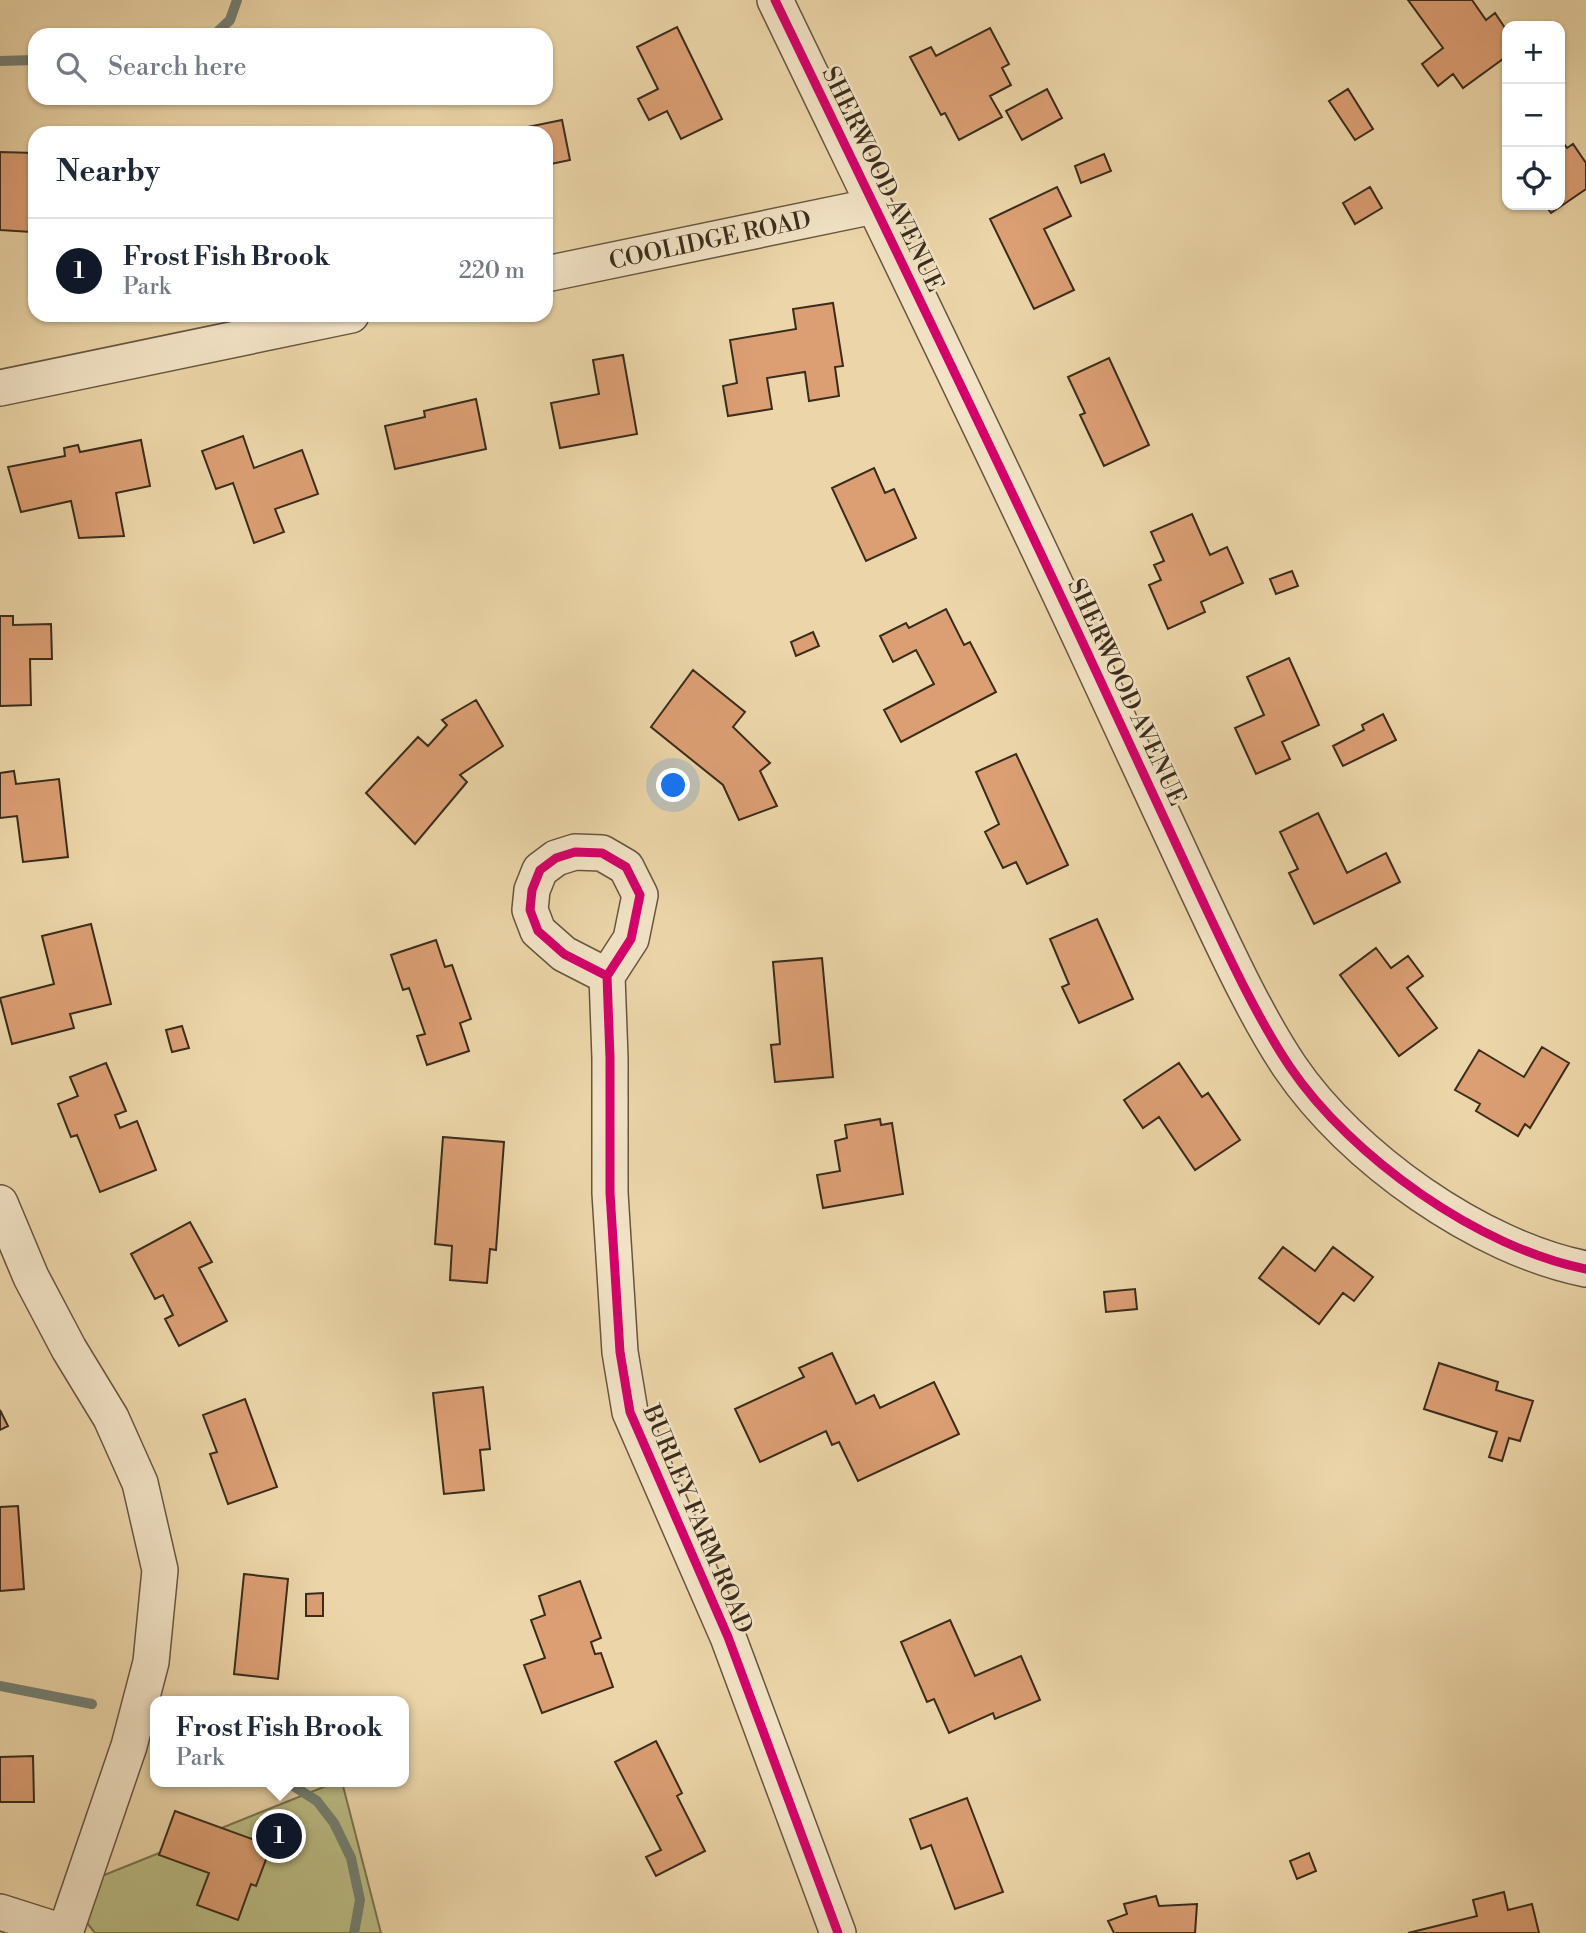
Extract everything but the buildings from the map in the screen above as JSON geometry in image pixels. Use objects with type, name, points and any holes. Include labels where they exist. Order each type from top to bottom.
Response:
[{"type":"street","name":"SHERWOOD AVENUE","points":[[775,0],[1036,541],[1225,949],[1290,1067],[1351,1139],[1412,1189],[1486,1231],[1559,1264],[1586,1269]]},
{"type":"street","name":"COOLIDGE ROAD","points":[[553,273],[874,206]]},
{"type":"street","points":[[0,388],[317,322]]},
{"type":"street","name":"BURLEY FARM ROAD","points":[[607,976],[610,1193],[621,1352],[630,1412],[728,1637],[838,1933]]},
{"type":"street","points":[[0,1203],[32,1277],[69,1349],[111,1418],[140,1483],[160,1570],[151,1662],[129,1746],[65,1933],[0,1912]]},
{"type":"green space","points":[[324,1787],[343,1787],[381,1933],[95,1933],[62,1892]]},
{"type":"waterway","points":[[221,28],[230,20],[237,0]]},
{"type":"waterway","points":[[0,61],[28,60]]},
{"type":"waterway","points":[[0,1686],[92,1704]]},
{"type":"waterway","points":[[295,1787],[317,1801],[334,1823],[351,1858],[360,1900],[354,1933]]},
{"type":"cycle path","points":[[775,0],[1011,490],[1228,955],[1264,1025],[1290,1067],[1316,1101],[1347,1134],[1421,1194],[1461,1220],[1503,1241],[1545,1258],[1586,1269]]},
{"type":"cycle path","points":[[607,976],[564,954],[538,931],[530,910],[532,890],[540,870],[556,858],[575,852],[602,853],[626,867],[640,895],[631,939],[607,976],[610,1193],[620,1352],[630,1412],[728,1637],[838,1933]]},
{"type":"place","name":"Frost Fish Brook","points":[[279,1836]]}]
